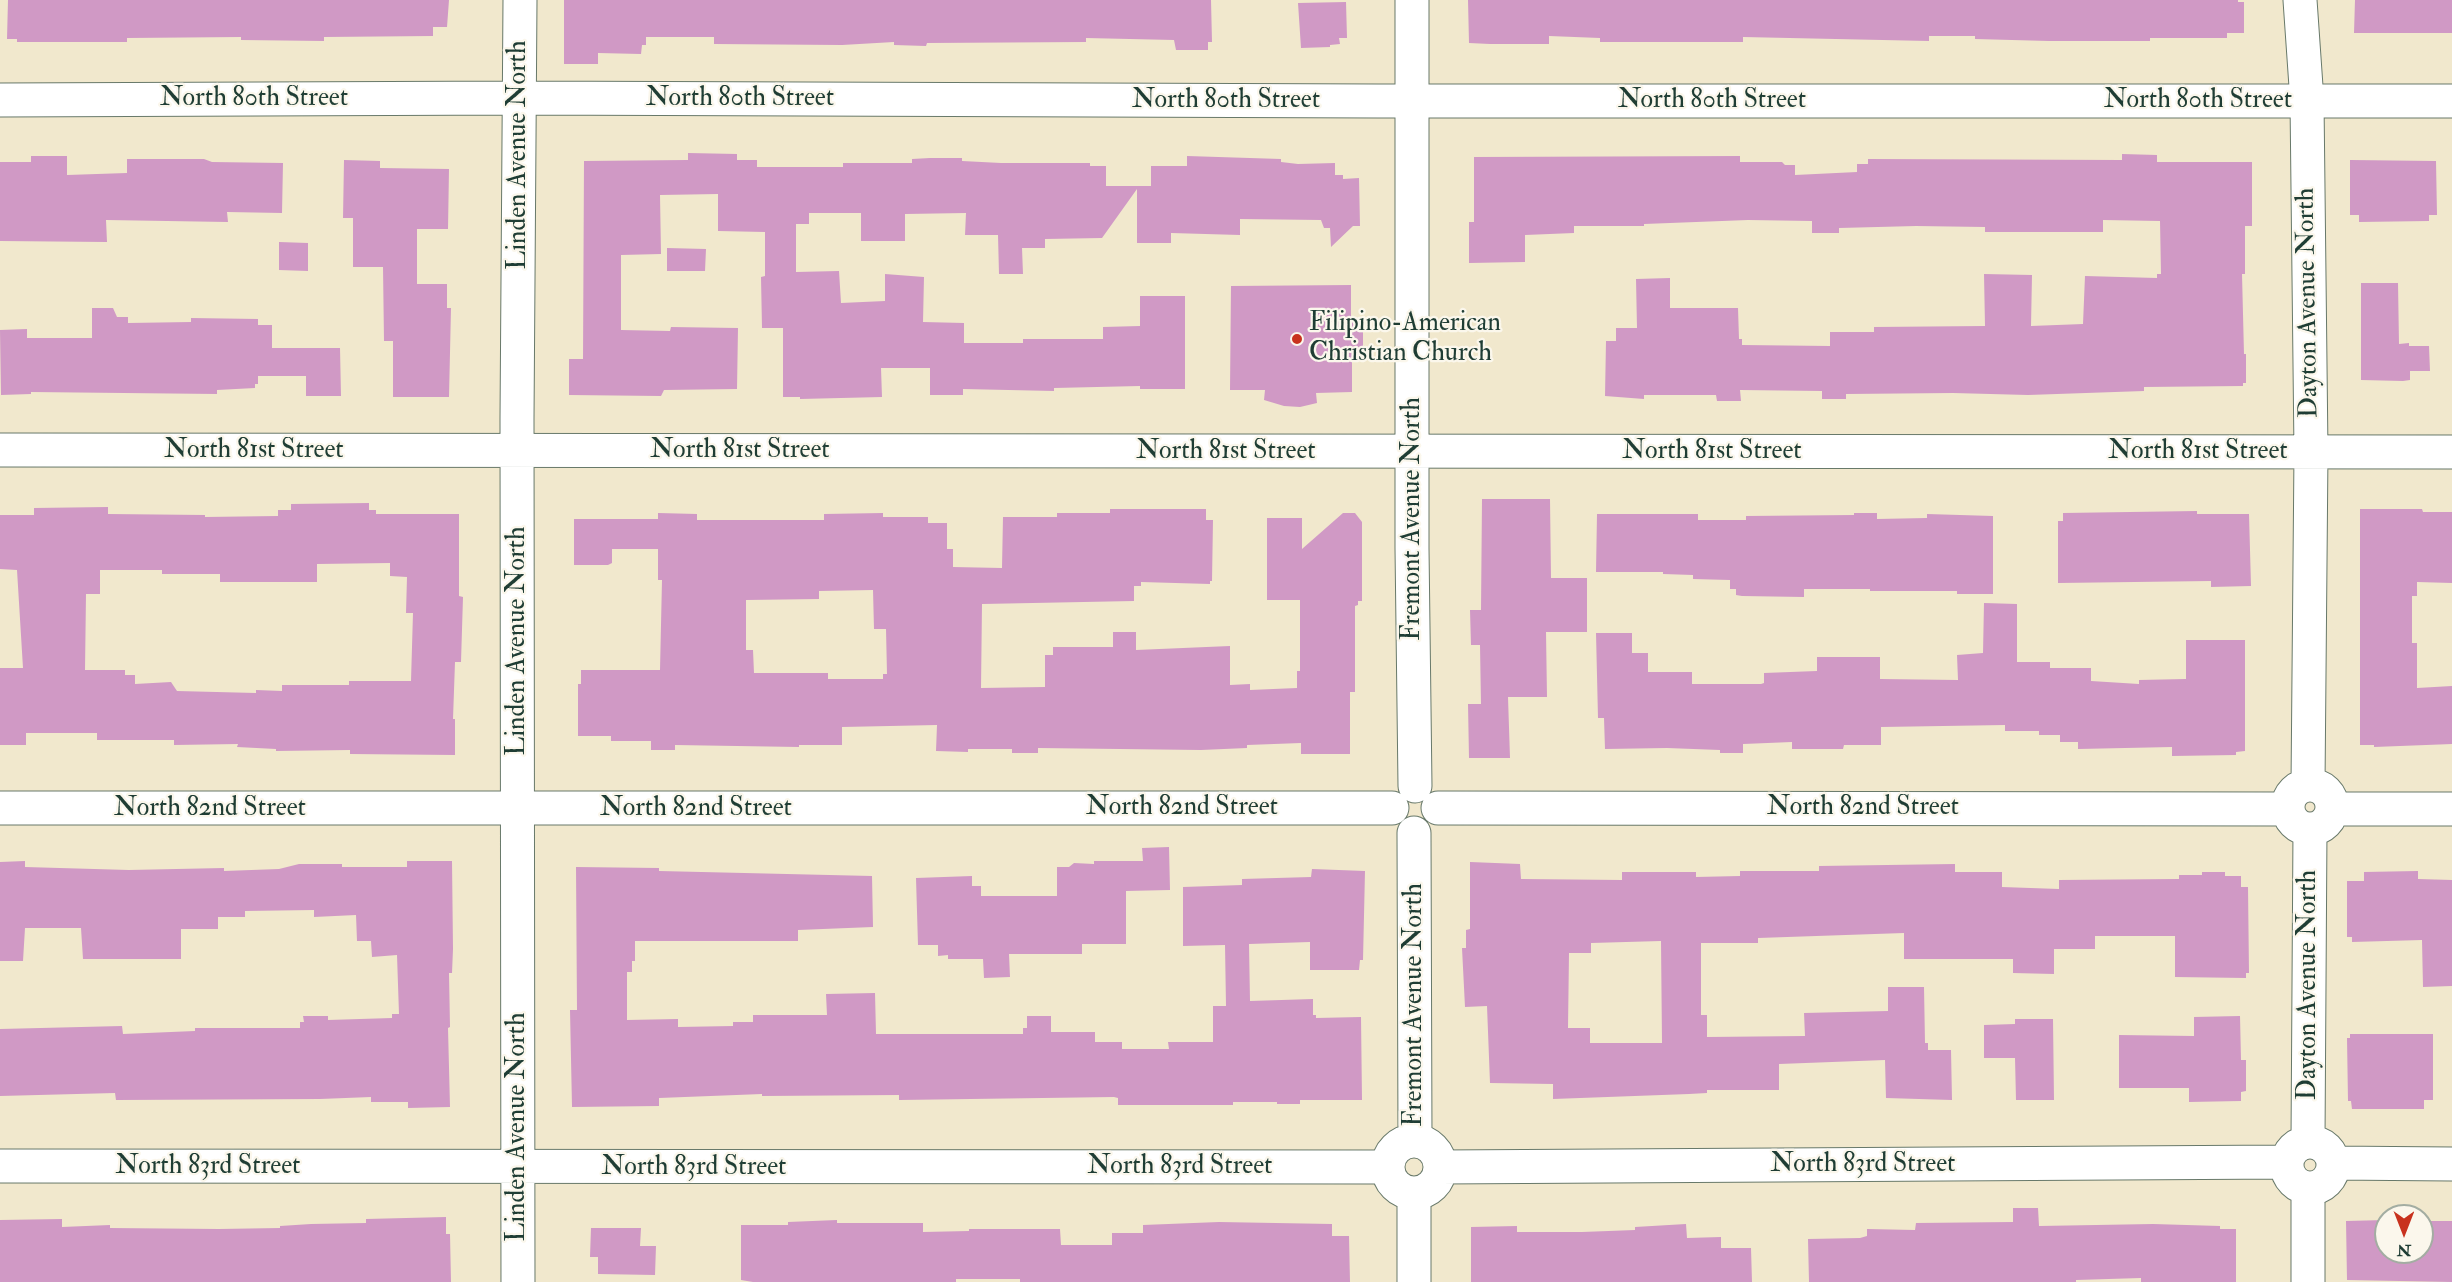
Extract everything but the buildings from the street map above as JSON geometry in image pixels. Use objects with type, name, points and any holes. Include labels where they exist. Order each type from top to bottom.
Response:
[{"type":"street","name":"Linden Avenue North","points":[[518,1282],[520,0]]},
{"type":"street","name":"Fremont Avenue North","points":[[1412,0],[1412,453],[1427,797]]},
{"type":"street","name":"Dayton Avenue North","points":[[2297,1151],[2310,808],[2311,452],[2307,101],[2300,0]]},
{"type":"street","name":"North 80th Street","points":[[0,100],[519,98],[2452,101]]},
{"type":"street","name":"North 81st Street","points":[[0,450],[1412,453],[2452,452]]},
{"type":"street","points":[[1401,790],[1427,797],[1436,818],[1426,830],[1414,833],[1404,830],[1393,819],[1392,808],[1395,796],[1401,790]]},
{"type":"street","name":"North 82nd Street","points":[[1427,797],[2452,809]]},
{"type":"street","name":"North 82nd Street","points":[[0,808],[1392,808]]},
{"type":"street","name":"Fremont Avenue North","points":[[1414,833],[1415,1140]]},
{"type":"street","points":[[1415,1140],[1431,1147],[1437,1153],[1440,1167],[1432,1187],[1414,1193],[1400,1189],[1389,1176],[1388,1167],[1389,1159],[1399,1145],[1415,1140]]},
{"type":"street","points":[[2322,1145],[2328,1150],[2333,1163],[2325,1183],[2308,1188],[2290,1178],[2297,1151],[2322,1145]]},
{"type":"street","name":"North 83rd Street","points":[[1440,1167],[2297,1151]]},
{"type":"street","points":[[2333,1163],[2452,1164]]},
{"type":"street","name":"North 83rd Street","points":[[0,1166],[1388,1167]]},
{"type":"street","points":[[2308,1188],[2308,1282]]},
{"type":"street","points":[[1414,1193],[1414,1282]]},
{"type":"place","name":"Filipino-American Christian Church","points":[[1297,339]]}]
